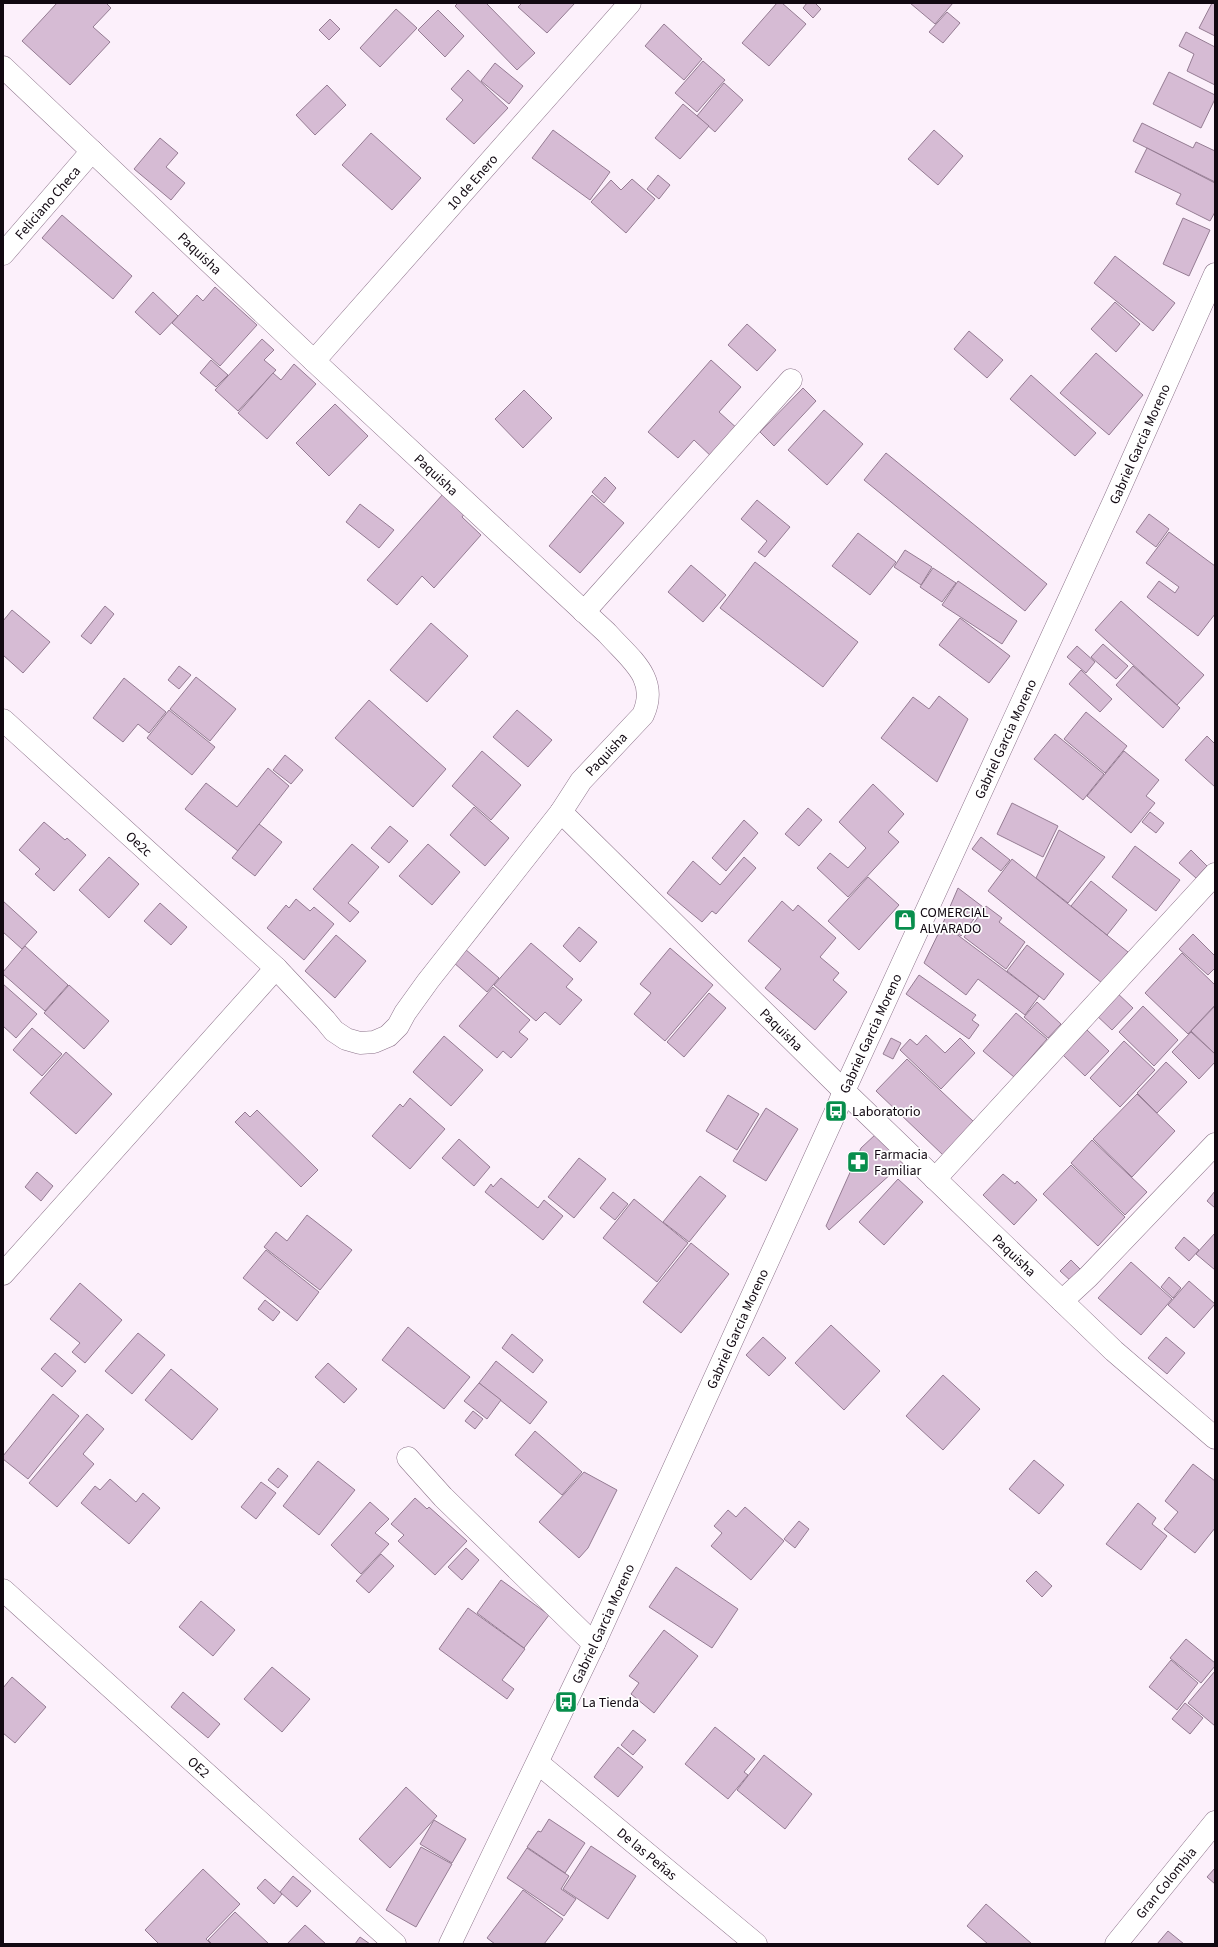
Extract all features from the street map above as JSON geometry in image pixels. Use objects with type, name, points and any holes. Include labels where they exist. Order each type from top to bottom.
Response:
[{"type":"street","name":"10 de Enero","points":[[314,361],[630,3]]},
{"type":"street","name":"Paquisha","points":[[3,66],[314,361],[607,633],[641,672],[647,682],[650,693],[648,705],[643,715],[580,781],[561,812],[844,1091],[1114,1351],[1215,1438]]},
{"type":"street","name":"Feliciano Checa","points":[[3,254],[92,151]]},
{"type":"street","name":"Gabriel Garcia Moreno","points":[[450,1944],[594,1644],[844,1091],[1117,494],[1215,274]]},
{"type":"street","points":[[584,612],[791,380]]},
{"type":"street","name":"Oe2c","points":[[3,720],[276,968],[334,1031],[346,1039],[360,1043],[374,1042],[388,1036],[398,1026],[405,1013],[428,981],[561,812]]},
{"type":"street","points":[[935,1179],[1215,874]]},
{"type":"street","points":[[3,1274],[276,968]]},
{"type":"street","points":[[1062,1301],[1088,1277],[1215,1144]]},
{"type":"street","points":[[408,1458],[443,1497],[594,1644]]},
{"type":"street","name":"OE2","points":[[3,1590],[394,1944]]},
{"type":"street","name":"De las Peñas","points":[[538,1763],[756,1944]]},
{"type":"street","name":"Gran Colombia","points":[[1116,1944],[1215,1822]]},
{"type":"building","points":[[57,3],[106,3],[111,8],[93,27],[110,42],[70,85],[22,41]]},
{"type":"building","points":[[458,3],[486,3],[535,53],[517,70],[455,6]]},
{"type":"building","points":[[522,3],[575,3],[547,33],[518,7]]},
{"type":"building","points":[[777,3],[782,3],[806,24],[769,66],[742,43]]},
{"type":"building","points":[[807,3],[815,3],[821,9],[813,18],[803,8]]},
{"type":"building","points":[[910,3],[953,3],[935,24]]},
{"type":"building","points":[[1212,3],[1215,3],[1215,36],[1199,28]]},
{"type":"building","points":[[396,9],[417,28],[380,67],[360,48]]},
{"type":"building","points":[[438,10],[464,36],[445,57],[418,30]]},
{"type":"building","points":[[947,12],[960,23],[943,43],[929,32]]},
{"type":"building","points":[[330,19],[340,29],[329,40],[319,30]]},
{"type":"building","points":[[664,24],[702,59],[684,80],[645,46]]},
{"type":"building","points":[[1186,32],[1215,47],[1215,85],[1187,71],[1194,54],[1179,46]]},
{"type":"building","points":[[703,61],[725,80],[697,112],[675,93]]},
{"type":"building","points":[[495,63],[523,86],[509,104],[481,81]]},
{"type":"building","points":[[468,70],[508,108],[474,144],[446,119],[463,100],[451,89]]},
{"type":"building","points":[[1169,72],[1215,95],[1215,99],[1201,128],[1153,104]]},
{"type":"building","points":[[724,83],[743,100],[715,132],[697,116]]},
{"type":"building","points":[[327,85],[346,105],[315,135],[296,115]]},
{"type":"building","points":[[683,104],[709,126],[680,159],[655,138]]},
{"type":"building","points":[[1142,123],[1193,148],[1196,142],[1215,151],[1215,182],[1133,141]]},
{"type":"building","points":[[553,130],[610,172],[590,200],[532,158]]},
{"type":"building","points":[[934,130],[963,156],[938,185],[908,159]]},
{"type":"building","points":[[371,133],[421,178],[392,210],[342,165]]},
{"type":"building","points":[[160,138],[178,153],[166,167],[185,183],[171,200],[134,169]]},
{"type":"building","points":[[1147,148],[1215,183],[1215,212],[1210,221],[1176,204],[1181,194],[1135,172]]},
{"type":"building","points":[[658,175],[670,185],[659,199],[647,189]]},
{"type":"building","points":[[632,179],[655,199],[626,233],[591,202],[611,180],[621,190]]},
{"type":"building","points":[[62,215],[132,276],[113,299],[42,238]]},
{"type":"building","points":[[1183,218],[1210,230],[1189,276],[1163,264]]},
{"type":"building","points":[[1115,256],[1175,303],[1153,331],[1094,283]]},
{"type":"building","points":[[215,287],[257,325],[220,366],[172,323],[197,295],[203,301]]},
{"type":"building","points":[[153,292],[178,316],[160,335],[135,312]]},
{"type":"building","points":[[1115,302],[1140,324],[1116,352],[1091,329]]},
{"type":"building","points":[[747,324],[776,350],[757,371],[728,345]]},
{"type":"building","points":[[969,331],[1003,360],[987,378],[954,349]]},
{"type":"building","points":[[262,339],[274,350],[264,360],[276,370],[238,411],[215,390]]},
{"type":"building","points":[[1096,353],[1143,395],[1109,435],[1060,393]]},
{"type":"building","points":[[211,360],[228,375],[216,387],[200,373]]},
{"type":"building","points":[[711,360],[741,387],[719,412],[739,430],[714,459],[694,440],[678,458],[648,432]]},
{"type":"building","points":[[294,364],[316,384],[267,439],[238,413],[273,373],[281,380]]},
{"type":"building","points":[[1031,375],[1096,433],[1075,456],[1010,399]]},
{"type":"building","points":[[803,388],[816,401],[774,446],[760,432]]},
{"type":"building","points":[[524,390],[552,418],[523,448],[495,419]]},
{"type":"building","points":[[335,404],[368,436],[329,476],[296,443]]},
{"type":"building","points":[[824,410],[863,444],[827,485],[788,450]]},
{"type":"building","points":[[886,453],[1047,584],[1025,611],[864,480]]},
{"type":"building","points":[[605,477],[616,488],[604,503],[592,492]]},
{"type":"building","points":[[443,494],[465,513],[462,517],[481,535],[434,588],[422,576],[397,605],[367,580]]},
{"type":"building","points":[[592,495],[624,523],[580,573],[549,546]]},
{"type":"building","points":[[757,500],[790,527],[765,557],[758,552],[767,541],[741,519]]},
{"type":"building","points":[[360,504],[394,530],[379,548],[346,522]]},
{"type":"building","points":[[1149,514],[1169,529],[1156,547],[1136,532]]},
{"type":"building","points":[[1169,532],[1215,566],[1215,614],[1198,636],[1147,597],[1159,581],[1175,593],[1179,587],[1146,563]]},
{"type":"building","points":[[858,533],[896,562],[870,595],[832,566]]},
{"type":"building","points":[[905,550],[932,567],[921,585],[894,567]]},
{"type":"building","points":[[755,562],[858,642],[823,687],[720,608]]},
{"type":"building","points":[[691,565],[726,595],[703,622],[668,592]]},
{"type":"building","points":[[933,568],[956,583],[942,602],[920,587]]},
{"type":"building","points":[[958,581],[1017,621],[1002,644],[942,605]]},
{"type":"building","points":[[1121,601],[1204,675],[1177,705],[1095,630]]},
{"type":"building","points":[[105,606],[114,614],[91,644],[81,636]]},
{"type":"building","points":[[12,610],[50,642],[23,673],[3,655],[3,621]]},
{"type":"building","points":[[960,618],[1010,656],[989,683],[939,645]]},
{"type":"building","points":[[431,623],[468,656],[427,702],[390,670]]},
{"type":"building","points":[[1103,644],[1128,666],[1116,679],[1091,657]]},
{"type":"building","points":[[1077,646],[1095,662],[1086,673],[1067,657]]},
{"type":"building","points":[[179,666],[191,675],[179,689],[168,680]]},
{"type":"building","points":[[1133,666],[1180,708],[1163,728],[1116,685]]},
{"type":"building","points":[[1081,670],[1112,699],[1100,712],[1069,684]]},
{"type":"building","points":[[196,677],[236,709],[210,741],[170,709]]},
{"type":"building","points":[[124,678],[166,712],[149,733],[138,724],[123,742],[93,718]]},
{"type":"building","points":[[939,696],[968,719],[937,782],[881,738],[913,697],[929,709]]},
{"type":"building","points":[[369,700],[446,769],[413,807],[335,738]]},
{"type":"building","points":[[169,710],[215,747],[192,775],[147,738]]},
{"type":"building","points":[[517,710],[552,740],[528,767],[493,737]]},
{"type":"building","points":[[1086,712],[1127,746],[1105,773],[1064,739]]},
{"type":"building","points":[[1055,734],[1104,774],[1083,800],[1034,759]]},
{"type":"building","points":[[1207,736],[1215,744],[1215,787],[1185,760]]},
{"type":"building","points":[[482,751],[521,785],[491,820],[452,786]]},
{"type":"building","points":[[1124,751],[1159,780],[1146,796],[1155,803],[1131,833],[1087,796]]},
{"type":"building","points":[[285,755],[303,770],[291,784],[273,770]]},
{"type":"building","points":[[268,768],[289,786],[238,851],[185,809],[206,783],[237,807]]},
{"type":"building","points":[[873,784],[904,814],[888,832],[899,842],[848,897],[817,868],[830,853],[848,868],[866,848],[839,822]]},
{"type":"building","points":[[1012,803],[1058,826],[1043,857],[997,834]]},
{"type":"building","points":[[474,807],[509,838],[485,866],[450,835]]},
{"type":"building","points":[[808,808],[822,820],[799,846],[785,834]]},
{"type":"building","points":[[1150,812],[1164,823],[1156,833],[1142,822]]},
{"type":"building","points":[[744,820],[758,833],[726,871],[712,858]]},
{"type":"building","points":[[44,822],[65,840],[67,838],[86,855],[54,891],[35,874],[40,869],[19,850]]},
{"type":"building","points":[[259,824],[282,842],[255,876],[232,858]]},
{"type":"building","points":[[390,826],[408,841],[389,863],[371,848]]},
{"type":"building","points":[[1059,830],[1105,857],[1068,903],[1036,878]]},
{"type":"building","points":[[981,837],[1010,860],[1001,871],[972,849]]},
{"type":"building","points":[[352,844],[379,867],[348,903],[359,912],[350,922],[313,889]]},
{"type":"building","points":[[428,844],[460,872],[432,905],[399,876]]},
{"type":"building","points":[[1135,846],[1180,880],[1156,911],[1112,877]]},
{"type":"building","points":[[1191,850],[1207,866],[1196,878],[1179,863]]},
{"type":"building","points":[[109,857],[139,884],[109,918],[79,890]]},
{"type":"building","points":[[744,857],[756,868],[716,914],[712,911],[702,922],[667,893],[693,861],[720,885]]},
{"type":"building","points":[[1012,859],[1128,952],[1102,983],[988,891]]},
{"type":"building","points":[[868,877],[899,905],[859,950],[828,921]]},
{"type":"building","points":[[1091,881],[1127,910],[1107,935],[1071,906]]},
{"type":"building","points":[[958,888],[983,907],[961,936],[943,923]]},
{"type":"building","points":[[296,899],[310,911],[314,907],[334,924],[304,960],[267,928],[286,905],[289,908]]},
{"type":"building","points":[[3,901],[37,932],[22,949],[3,932]]},
{"type":"building","points":[[782,901],[793,911],[798,905],[836,938],[820,957],[839,973],[833,980],[847,992],[815,1030],[765,988],[781,969],[748,941]]},
{"type":"building","points":[[160,903],[187,927],[171,945],[144,921]]},
{"type":"building","points":[[986,906],[1002,918],[999,922],[1025,942],[1006,969],[964,937]]},
{"type":"building","points":[[943,924],[1039,996],[1025,1015],[978,979],[966,995],[924,963]]},
{"type":"building","points":[[579,927],[597,942],[580,962],[563,946]]},
{"type":"building","points":[[1193,934],[1215,956],[1215,968],[1208,975],[1179,949]]},
{"type":"building","points":[[336,935],[366,961],[335,998],[305,971]]},
{"type":"building","points":[[531,943],[573,979],[566,987],[582,1000],[560,1025],[545,1012],[536,1021],[494,985]]},
{"type":"building","points":[[1027,945],[1064,974],[1044,1000],[1007,971]]},
{"type":"building","points":[[25,946],[68,985],[45,1011],[3,974],[3,972]]},
{"type":"building","points":[[670,948],[713,985],[665,1041],[634,1014],[651,993],[640,984]]},
{"type":"building","points":[[465,949],[499,978],[487,992],[453,962]]},
{"type":"building","points":[[1182,953],[1215,985],[1215,1005],[1188,1034],[1145,993]]},
{"type":"building","points":[[919,975],[976,1015],[972,1020],[979,1025],[969,1039],[906,994]]},
{"type":"building","points":[[3,984],[37,1014],[16,1038],[3,1026]]},
{"type":"building","points":[[69,985],[109,1021],[84,1049],[44,1013]]},
{"type":"building","points":[[493,987],[530,1020],[519,1032],[528,1039],[511,1058],[503,1051],[497,1058],[459,1026]]},
{"type":"building","points":[[1115,991],[1133,1008],[1112,1030],[1094,1013]]},
{"type":"building","points":[[709,993],[726,1008],[684,1057],[667,1042]]},
{"type":"building","points":[[1037,1002],[1061,1024],[1048,1038],[1024,1017]]},
{"type":"building","points":[[1143,1006],[1178,1040],[1154,1066],[1119,1032]]},
{"type":"building","points":[[1215,1006],[1215,1054],[1191,1031]]},
{"type":"building","points":[[1016,1013],[1047,1039],[1014,1077],[983,1051]]},
{"type":"building","points":[[32,1028],[62,1054],[42,1076],[13,1050]]},
{"type":"building","points":[[1087,1030],[1109,1051],[1085,1076],[1063,1055]]},
{"type":"building","points":[[1191,1032],[1215,1054],[1215,1062],[1199,1079],[1172,1052]]},
{"type":"building","points":[[926,1035],[945,1053],[960,1038],[975,1053],[941,1089],[900,1050],[910,1039],[917,1045]]},
{"type":"building","points":[[444,1036],[483,1070],[451,1106],[413,1072]]},
{"type":"building","points":[[891,1038],[901,1043],[893,1059],[883,1054]]},
{"type":"building","points":[[1124,1041],[1155,1070],[1120,1107],[1090,1078]]},
{"type":"building","points":[[66,1052],[112,1094],[76,1134],[30,1093]]},
{"type":"building","points":[[907,1059],[974,1122],[943,1155],[876,1091]]},
{"type":"building","points":[[1166,1062],[1187,1082],[1157,1113],[1137,1093]]},
{"type":"building","points":[[1137,1094],[1175,1131],[1132,1177],[1093,1139]]},
{"type":"building","points":[[728,1095],[759,1114],[737,1150],[706,1131]]},
{"type":"building","points":[[410,1098],[445,1129],[410,1169],[372,1136],[400,1104],[403,1107]]},
{"type":"building","points":[[766,1108],[798,1129],[766,1181],[733,1161]]},
{"type":"building","points":[[257,1110],[318,1170],[301,1187],[235,1122],[245,1112],[250,1117]]},
{"type":"building","points":[[876,1134],[903,1163],[829,1230],[826,1226],[861,1148]]},
{"type":"building","points":[[459,1139],[490,1167],[474,1186],[442,1158]]},
{"type":"building","points":[[1092,1140],[1147,1192],[1125,1215],[1071,1163]]},
{"type":"building","points":[[579,1158],[606,1179],[574,1218],[548,1197]]},
{"type":"building","points":[[1071,1165],[1125,1217],[1098,1246],[1043,1194]]},
{"type":"building","points":[[37,1172],[53,1186],[41,1201],[25,1187]]},
{"type":"building","points":[[1003,1174],[1015,1184],[1017,1181],[1037,1200],[1014,1225],[983,1195]]},
{"type":"building","points":[[700,1176],[726,1196],[689,1242],[663,1222]]},
{"type":"building","points":[[501,1178],[538,1208],[544,1200],[563,1216],[543,1240],[485,1192],[491,1184],[493,1187]]},
{"type":"building","points":[[898,1179],[923,1202],[884,1245],[859,1222]]},
{"type":"building","points":[[1215,1191],[1215,1208],[1207,1201]]},
{"type":"building","points":[[613,1192],[628,1204],[615,1220],[600,1208]]},
{"type":"building","points":[[634,1199],[688,1243],[657,1282],[603,1238]]},
{"type":"building","points":[[307,1215],[352,1250],[320,1290],[264,1247],[276,1232],[287,1241]]},
{"type":"building","points":[[1215,1233],[1215,1270],[1196,1254]]},
{"type":"building","points":[[1184,1237],[1199,1250],[1189,1261],[1175,1248]]},
{"type":"building","points":[[691,1243],[729,1274],[681,1333],[643,1302]]},
{"type":"building","points":[[266,1250],[319,1292],[297,1321],[243,1278]]},
{"type":"building","points":[[1071,1260],[1082,1271],[1072,1282],[1060,1271]]},
{"type":"building","points":[[1131,1262],[1172,1299],[1141,1335],[1098,1298]]},
{"type":"building","points":[[1169,1277],[1181,1288],[1173,1298],[1161,1287]]},
{"type":"building","points":[[1189,1281],[1215,1304],[1194,1328],[1168,1305]]},
{"type":"building","points":[[80,1283],[122,1320],[85,1363],[72,1352],[80,1343],[50,1319]]},
{"type":"building","points":[[265,1300],[280,1312],[273,1321],[258,1309]]},
{"type":"building","points":[[831,1325],[880,1371],[844,1410],[795,1363]]},
{"type":"building","points":[[408,1327],[470,1377],[444,1409],[382,1360]]},
{"type":"building","points":[[138,1333],[165,1355],[132,1394],[105,1371]]},
{"type":"building","points":[[512,1334],[543,1360],[533,1373],[502,1348]]},
{"type":"building","points":[[763,1337],[786,1358],[769,1376],[746,1355]]},
{"type":"building","points":[[1166,1337],[1185,1353],[1167,1374],[1148,1358]]},
{"type":"building","points":[[55,1353],[76,1371],[62,1387],[41,1369]]},
{"type":"building","points":[[496,1361],[547,1402],[530,1424],[479,1383]]},
{"type":"building","points":[[328,1363],[357,1389],[344,1403],[315,1377]]},
{"type":"building","points":[[171,1369],[218,1409],[192,1440],[145,1400]]},
{"type":"building","points":[[943,1375],[980,1409],[943,1450],[906,1416]]},
{"type":"building","points":[[479,1383],[501,1400],[487,1419],[464,1401]]},
{"type":"building","points":[[53,1394],[79,1416],[28,1479],[3,1459],[3,1456]]},
{"type":"building","points":[[473,1411],[483,1419],[475,1429],[465,1421]]},
{"type":"building","points":[[87,1414],[104,1429],[83,1454],[94,1464],[57,1507],[29,1483]]},
{"type":"building","points":[[535,1431],[582,1472],[562,1495],[515,1455]]},
{"type":"building","points":[[1034,1460],[1064,1485],[1039,1514],[1009,1489]]},
{"type":"building","points":[[318,1461],[355,1490],[319,1535],[283,1506]]},
{"type":"building","points":[[1193,1464],[1215,1481],[1215,1528],[1195,1553],[1164,1529],[1178,1512],[1165,1501]]},
{"type":"building","points":[[278,1468],[288,1476],[278,1488],[268,1480]]},
{"type":"building","points":[[584,1472],[617,1490],[588,1548],[579,1558],[539,1522]]},
{"type":"building","points":[[110,1479],[136,1502],[143,1493],[160,1508],[129,1544],[81,1503],[95,1486],[100,1490]]},
{"type":"building","points":[[261,1482],[276,1493],[256,1519],[241,1507]]},
{"type":"building","points":[[415,1498],[427,1509],[429,1507],[467,1541],[435,1575],[398,1541],[404,1535],[391,1524]]},
{"type":"building","points":[[370,1502],[389,1519],[375,1533],[389,1544],[361,1574],[331,1545]]},
{"type":"building","points":[[1138,1503],[1156,1518],[1152,1524],[1167,1536],[1141,1570],[1106,1544]]},
{"type":"building","points":[[745,1507],[784,1541],[751,1580],[711,1546],[722,1533],[714,1526],[728,1510],[736,1517]]},
{"type":"building","points":[[799,1521],[809,1529],[795,1548],[784,1539]]},
{"type":"building","points":[[466,1548],[479,1560],[462,1580],[448,1567]]},
{"type":"building","points":[[381,1554],[394,1566],[369,1593],[356,1581]]},
{"type":"building","points":[[676,1567],[738,1609],[712,1648],[649,1607]]},
{"type":"building","points":[[1036,1571],[1052,1586],[1042,1597],[1026,1581]]},
{"type":"building","points":[[501,1580],[549,1615],[524,1648],[477,1613]]},
{"type":"building","points":[[201,1601],[235,1630],[213,1656],[179,1627]]},
{"type":"building","points":[[468,1608],[525,1649],[502,1680],[514,1689],[507,1699],[439,1649]]},
{"type":"building","points":[[664,1630],[698,1656],[654,1713],[631,1694],[639,1683],[629,1676]]},
{"type":"building","points":[[1186,1639],[1215,1663],[1215,1666],[1201,1683],[1170,1658]]},
{"type":"building","points":[[1171,1660],[1198,1683],[1177,1710],[1149,1687]]},
{"type":"building","points":[[272,1667],[310,1699],[282,1732],[244,1699]]},
{"type":"building","points":[[1215,1671],[1215,1726],[1188,1703]]},
{"type":"building","points":[[12,1677],[46,1707],[15,1743],[3,1733],[3,1688]]},
{"type":"building","points":[[183,1692],[220,1724],[208,1738],[171,1707]]},
{"type":"building","points":[[1185,1703],[1203,1718],[1190,1734],[1172,1719]]},
{"type":"building","points":[[715,1727],[755,1759],[744,1772],[748,1775],[728,1799],[685,1764]]},
{"type":"building","points":[[633,1730],[646,1740],[633,1755],[621,1745]]},
{"type":"building","points":[[618,1747],[643,1767],[618,1797],[594,1777]]},
{"type":"building","points":[[764,1755],[812,1794],[785,1829],[737,1790]]},
{"type":"building","points":[[406,1787],[437,1816],[390,1868],[359,1839]]},
{"type":"building","points":[[549,1819],[585,1843],[565,1873],[527,1847],[538,1831],[541,1832]]},
{"type":"building","points":[[434,1820],[466,1839],[452,1863],[420,1844]]},
{"type":"building","points":[[591,1846],[636,1876],[608,1919],[563,1889]]},
{"type":"building","points":[[421,1847],[452,1864],[416,1927],[386,1910]]},
{"type":"building","points":[[527,1848],[569,1876],[561,1889],[576,1899],[564,1916],[507,1878]]},
{"type":"building","points":[[1215,1868],[1215,1884],[1207,1877]]},
{"type":"building","points":[[203,1869],[240,1904],[206,1939],[211,1944],[159,1944],[145,1930]]},
{"type":"building","points":[[293,1876],[311,1891],[297,1907],[280,1892]]},
{"type":"building","points":[[265,1879],[282,1894],[274,1904],[257,1888]]},
{"type":"building","points":[[523,1890],[563,1919],[544,1944],[495,1944],[487,1938]]},
{"type":"building","points":[[986,1904],[1032,1944],[988,1944],[967,1926]]},
{"type":"building","points":[[235,1912],[269,1944],[212,1944],[208,1940]]},
{"type":"building","points":[[305,1925],[326,1944],[287,1944]]},
{"type":"building","points":[[1168,1931],[1184,1944],[1157,1944]]},
{"type":"building","points":[[360,1937],[370,1944],[355,1944]]},
{"type":"place","name":"COMERCIAL ALVARADO","points":[[905,920]]},
{"type":"place","name":"Laboratorio","points":[[836,1111]]},
{"type":"place","name":"Farmacia Familiar","points":[[858,1162]]},
{"type":"place","name":"La Tienda","points":[[566,1702]]}]
